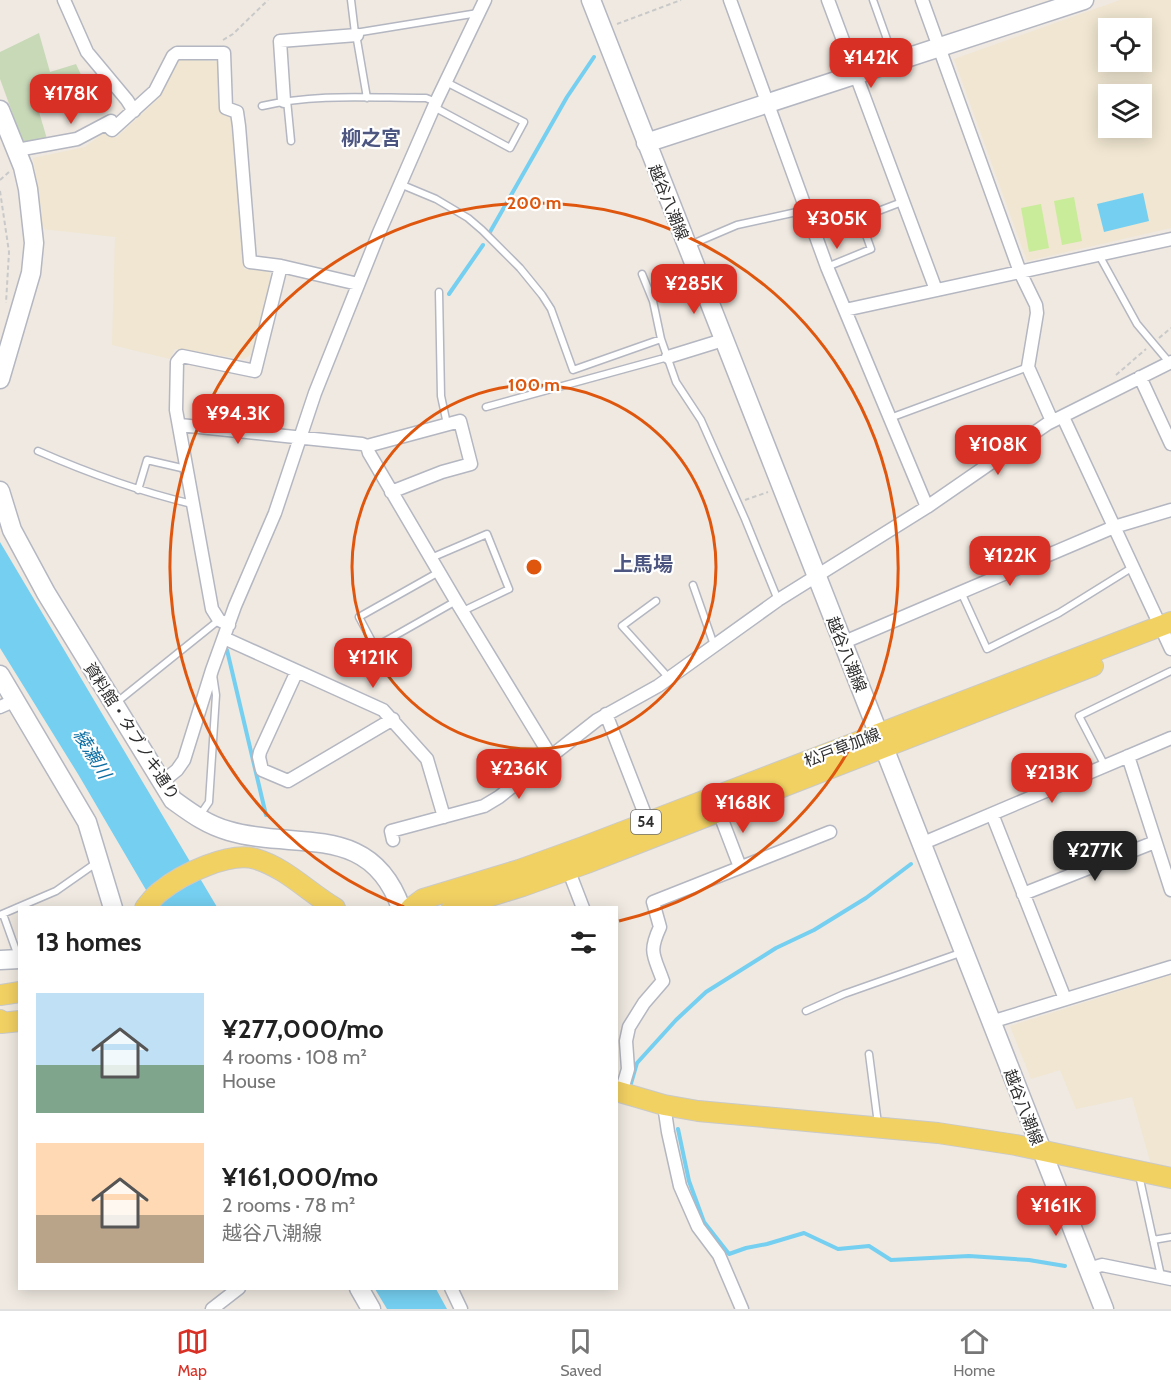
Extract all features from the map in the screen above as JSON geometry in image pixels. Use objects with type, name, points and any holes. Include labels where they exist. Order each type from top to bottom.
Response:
[{"type":"main road","name":"松戸草加線","points":[[414,906],[423,899],[519,870],[882,740],[1168,634]]},
{"type":"main road","name":"松戸草加線","points":[[458,906],[568,869],[719,812],[882,740]]},
{"type":"main road","points":[[148,906],[160,891],[176,881],[204,867],[237,858],[254,858],[261,861],[291,877],[332,906]]},
{"type":"main road","points":[[0,995],[18,992]]},
{"type":"main road","points":[[0,1020],[1,1023],[18,1021]]},
{"type":"main road","points":[[619,1092],[664,1105],[724,1114],[938,1133],[1041,1151],[1171,1178]]},
{"type":"street","points":[[64,0],[87,52],[133,108]]},
{"type":"street","points":[[162,782],[177,770],[184,760],[224,638],[224,622],[275,513],[299,437],[358,284],[435,105],[485,0]]},
{"type":"street","name":"越谷八潮線","points":[[591,0],[1104,1309]]},
{"type":"street","points":[[730,0],[827,267],[927,507]]},
{"type":"street","points":[[828,0],[936,290]]},
{"type":"street","points":[[922,0],[1020,272],[1036,305],[1037,313],[1028,367],[1058,419],[1168,634]]},
{"type":"street","points":[[646,143],[1084,0]]},
{"type":"street","points":[[285,100],[280,41],[356,34]]},
{"type":"street","points":[[17,150],[77,139],[133,108],[155,91],[172,56],[177,53],[224,52],[226,108],[237,112],[239,126],[250,262],[281,266],[358,284]]},
{"type":"street","points":[[0,110],[17,150],[28,189],[34,243],[32,273],[0,379]]},
{"type":"street","points":[[845,310],[1171,239]]},
{"type":"street","points":[[224,622],[212,609],[192,504],[176,410],[177,362],[182,356],[255,371],[281,266]]},
{"type":"street","points":[[668,357],[723,340]]},
{"type":"street","points":[[393,840],[391,831],[484,806],[499,797],[550,754],[606,714],[669,678],[778,600],[927,507],[1058,419],[1170,362]]},
{"type":"street","points":[[1140,377],[1169,436]]},
{"type":"street","points":[[180,425],[367,446],[460,421],[471,464],[442,472],[391,492]]},
{"type":"street","points":[[367,446],[391,492],[550,754]]},
{"type":"street","name":"資料館・タブノキ通り","points":[[0,491],[12,530],[24,555],[173,800],[198,818],[231,832],[344,847],[365,857],[382,872],[394,889],[400,906]]},
{"type":"street","points":[[842,643],[1114,527],[1171,510]]},
{"type":"street","points":[[224,638],[383,710],[427,759],[444,817]]},
{"type":"street","points":[[297,671],[260,752],[262,770],[288,781],[393,719]]},
{"type":"street","points":[[0,675],[8,704],[84,816],[92,832],[112,906]]},
{"type":"street","points":[[606,714],[648,822]]},
{"type":"street","points":[[921,843],[1171,738]]},
{"type":"street","points":[[1128,756],[1155,842],[1168,867],[1171,890]]},
{"type":"street","points":[[719,812],[740,867]]},
{"type":"street","points":[[992,814],[1065,999]]},
{"type":"street","points":[[619,1092],[628,1069],[626,1041],[629,1027],[644,1003],[663,981],[652,951],[653,942],[660,927],[653,902],[830,832]]},
{"type":"street","points":[[1023,894],[1155,842]]},
{"type":"street","points":[[568,869],[582,906]]},
{"type":"street","points":[[0,960],[18,959]]},
{"type":"street","points":[[991,1022],[1171,967]]},
{"type":"street","points":[[664,1105],[680,1186],[698,1227],[718,1255],[742,1309]]},
{"type":"street","points":[[1088,1269],[1102,1265],[1166,1278]]},
{"type":"street","points":[[212,1309],[236,1290]]},
{"type":"street","points":[[360,1290],[370,1309]]},
{"type":"street","points":[[452,1290],[461,1309]]},
{"type":"lane","points":[[351,0],[367,98]]},
{"type":"lane","points":[[873,0],[895,62]]},
{"type":"lane","points":[[356,34],[478,14]]},
{"type":"lane","points":[[262,106],[285,100],[321,97],[426,98],[510,148],[524,122],[446,82]]},
{"type":"lane","points":[[285,100],[291,141]]},
{"type":"lane","points":[[400,184],[436,199],[468,218],[520,268],[551,309],[573,370],[661,339]]},
{"type":"lane","points":[[827,267],[871,249],[860,218],[902,202]]},
{"type":"lane","points":[[686,246],[737,225],[806,210]]},
{"type":"lane","points":[[1098,254],[1137,324],[1170,362]]},
{"type":"lane","points":[[642,274],[676,382],[701,420],[778,600]]},
{"type":"lane","points":[[439,292],[441,396],[447,424]]},
{"type":"lane","points":[[486,407],[668,357]]},
{"type":"lane","points":[[889,418],[1028,367]]},
{"type":"lane","points":[[38,451],[80,470],[138,490],[192,504]]},
{"type":"lane","points":[[138,490],[147,460],[187,469]]},
{"type":"lane","points":[[431,558],[487,534],[509,589],[459,606],[375,646],[359,617],[439,572]]},
{"type":"lane","points":[[960,591],[987,649],[1059,614],[1133,567]]},
{"type":"lane","points":[[693,585],[714,645]]},
{"type":"lane","points":[[656,601],[622,626],[669,678]]},
{"type":"lane","points":[[114,704],[224,622]]},
{"type":"lane","points":[[198,818],[208,802],[216,695],[212,670]]},
{"type":"lane","points":[[1105,766],[1079,716],[1171,671]]},
{"type":"lane","points":[[22,906],[56,891],[100,860]]},
{"type":"lane","points":[[18,908],[1,915],[18,957]]},
{"type":"lane","points":[[807,1011],[844,994],[964,952]]},
{"type":"lane","points":[[869,1054],[878,1128]]},
{"type":"lane","points":[[1138,1172],[1153,1239],[1166,1278]]},
{"type":"lane","points":[[1153,1239],[1171,1237]]},
{"type":"path","points":[[224,52],[224,40],[268,0]]},
{"type":"path","points":[[614,25],[681,0]]},
{"type":"path","points":[[0,191],[9,252],[6,303]]},
{"type":"path","points":[[1116,375],[1171,328]]},
{"type":"path","points":[[738,503],[765,493]]},
{"type":"shaded area","points":[[1120,0],[1171,0],[1171,228],[1027,261],[954,59]]},
{"type":"shaded area","points":[[181,58],[220,62],[219,112],[234,116],[244,269],[269,271],[271,278],[253,353],[244,359],[175,349],[170,359],[112,345],[115,237],[42,229],[33,158],[85,147],[106,131],[116,138],[159,98],[174,64]]},
{"type":"shaded area","points":[[1171,975],[1171,1169],[1151,1165],[1132,1097],[1076,1109],[1060,1070],[1031,1079],[1010,1026]]},
{"type":"green space","points":[[39,33],[50,72],[76,64],[83,79],[58,89],[61,101],[37,105],[47,139],[23,142],[0,79],[0,52]]},
{"type":"green space","points":[[1074,197],[1082,241],[1062,245],[1054,201]]},
{"type":"green space","points":[[1041,204],[1049,248],[1029,252],[1021,208]]},
{"type":"water","points":[[1143,193],[1149,221],[1104,232],[1097,204]]},
{"type":"water","name":"綾瀬川","points":[[0,542],[216,906],[155,906],[0,648]]},
{"type":"water","points":[[376,1290],[437,1290],[447,1309],[387,1309]]},
{"type":"waterway","points":[[490,232],[567,97],[594,57]]},
{"type":"waterway","points":[[449,294],[483,245]]},
{"type":"waterway","points":[[227,650],[266,815]]},
{"type":"waterway","points":[[630,1087],[637,1063],[676,1020],[706,992],[776,948],[814,930],[866,898],[911,864]]},
{"type":"waterway","points":[[678,1129],[689,1181],[704,1222],[729,1254],[804,1233],[838,1249],[869,1246],[891,1260],[969,1256],[1029,1260],[1065,1266]]},
{"type":"district","name":"柳之宮","points":[[371,138]]},
{"type":"district","name":"上馬場","points":[[643,564]]}]
